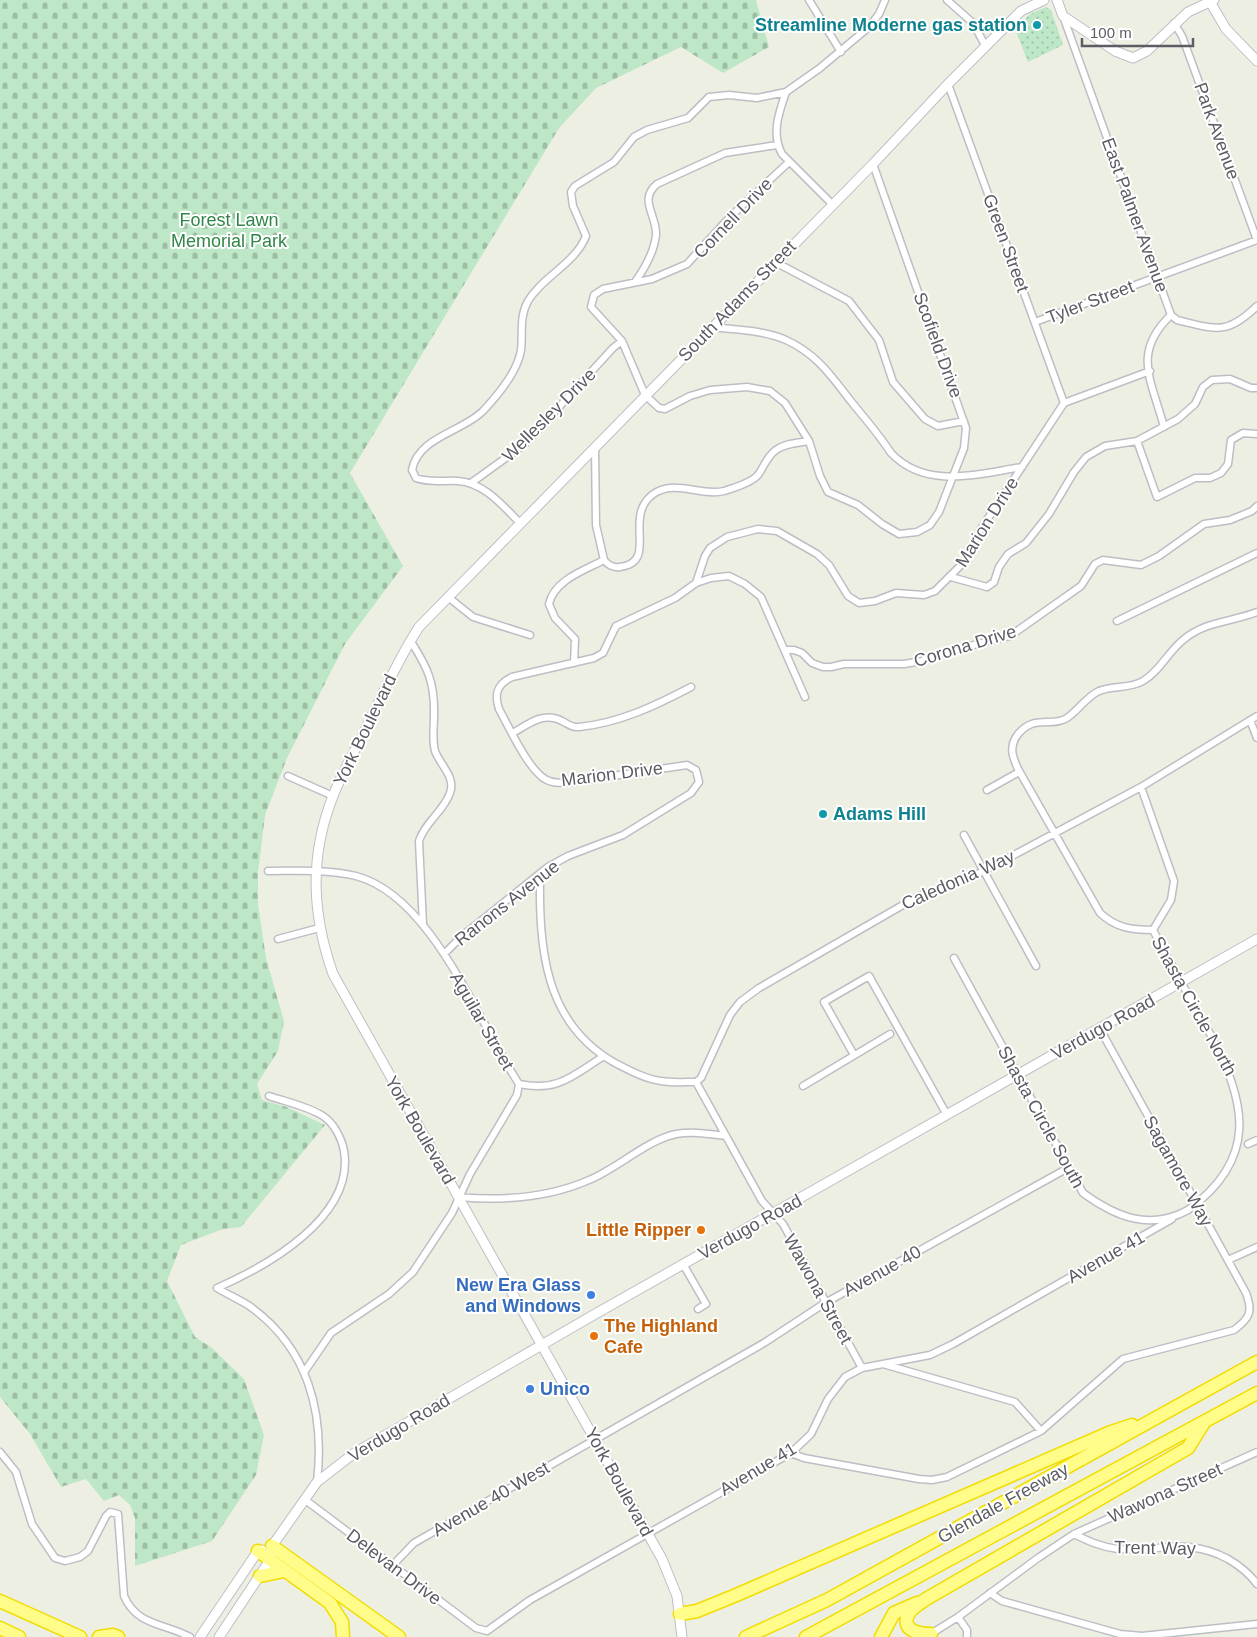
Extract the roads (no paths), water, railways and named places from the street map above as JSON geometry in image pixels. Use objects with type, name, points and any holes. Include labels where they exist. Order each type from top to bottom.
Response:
[{"type":"highway","name":"Glendale Freeway","points":[[746,1637],[827,1600],[1257,1362]]},
{"type":"highway","name":"Glendale Freeway","points":[[806,1637],[1257,1393]]},
{"type":"highway","points":[[680,1614],[697,1611],[734,1596],[1111,1432],[1158,1417]]},
{"type":"highway","points":[[928,1636],[916,1634],[911,1630],[907,1621],[909,1612],[926,1599],[1188,1448],[1204,1422]]},
{"type":"highway","points":[[272,1546],[399,1637]]},
{"type":"highway","points":[[258,1551],[337,1610],[342,1622],[343,1637]]},
{"type":"highway","points":[[260,1576],[284,1571]]},
{"type":"highway","points":[[882,1637],[894,1613],[926,1599]]},
{"type":"highway","points":[[0,1601],[80,1637]]},
{"type":"highway","points":[[0,1628],[19,1637]]},
{"type":"highway","points":[[99,1637],[112,1635],[118,1637]]},
{"type":"street","points":[[809,0],[841,52]]},
{"type":"street","points":[[520,523],[492,496],[471,483],[424,481],[416,478],[412,470],[415,460],[432,443],[482,412],[514,370],[521,349],[523,312],[529,300],[536,291],[568,262],[586,236],[571,199],[571,192],[575,186],[606,168],[634,138],[647,130],[688,118],[708,97],[729,95],[757,98],[786,92],[841,52],[874,21],[885,0]]},
{"type":"street","points":[[947,0],[973,24],[986,47]]},
{"type":"street","name":"South Adams Street","points":[[434,610],[596,447],[1021,11],[1044,0]]},
{"type":"street","name":"East Palmer Avenue","points":[[1057,0],[1171,315],[1152,338],[1146,353],[1164,427]]},
{"type":"street","points":[[1063,16],[1115,52],[1130,58],[1144,54],[1174,23],[1188,12],[1211,0],[1226,29],[1257,61]]},
{"type":"street","name":"Park Avenue","points":[[1174,23],[1182,36],[1257,240]]},
{"type":"street","name":"Green Street","points":[[948,84],[1064,403]]},
{"type":"street","points":[[786,92],[776,130],[777,145],[789,162],[832,204]]},
{"type":"street","points":[[635,282],[654,246],[656,227],[648,202],[650,190],[657,184],[725,153],[777,145]]},
{"type":"street","name":"Cornell Drive","points":[[622,341],[591,306],[594,295],[602,289],[652,279],[688,264],[729,218],[789,162]]},
{"type":"street","name":"Scofield Drive","points":[[809,441],[824,484],[832,495],[858,505],[882,524],[899,534],[917,532],[930,525],[939,512],[965,442],[964,421],[873,164]]},
{"type":"street","name":"Tyler Street","points":[[1035,322],[1257,240]]},
{"type":"street","points":[[775,262],[849,300],[879,340],[893,382],[926,419],[938,426],[964,421]]},
{"type":"street","points":[[1171,315],[1178,320],[1223,329],[1231,326],[1257,306]]},
{"type":"street","points":[[711,327],[766,334],[786,340],[823,365],[899,462],[916,472],[952,478],[1022,467]]},
{"type":"street","points":[[596,447],[596,525],[604,560],[616,568],[630,566],[637,559],[640,542],[638,521],[643,505],[652,495],[664,489],[680,488],[721,492],[756,477],[769,457],[781,447],[809,441],[785,403],[778,396],[760,388],[747,387],[701,392],[666,409],[659,408],[646,395],[622,341]]},
{"type":"street","name":"Wellesley Drive","points":[[471,483],[500,464],[524,444],[613,348],[622,341]]},
{"type":"street","points":[[1064,403],[1150,371]]},
{"type":"street","points":[[951,577],[987,587],[994,582],[999,567],[1008,554],[1026,543],[1049,514],[1074,472],[1086,457],[1106,446],[1137,441],[1187,413],[1195,404],[1202,387],[1212,380],[1230,379],[1251,388],[1257,388]]},
{"type":"street","name":"Marion Drive","points":[[699,782],[696,770],[687,765],[559,784],[544,779],[532,765],[513,733],[496,700],[497,690],[503,681],[512,677],[574,664],[603,653],[616,626],[675,598],[696,583],[705,556],[710,548],[726,537],[758,529],[777,532],[817,554],[829,565],[848,596],[859,603],[874,601],[896,593],[924,595],[935,592],[965,561],[981,529],[1064,403]]},
{"type":"street","points":[[1137,441],[1157,496],[1195,478],[1210,478],[1221,474],[1228,464],[1231,440],[1243,434],[1257,434]]},
{"type":"street","name":"Corona Drive","points":[[786,650],[802,653],[812,663],[823,667],[844,664],[904,664],[922,661],[941,653],[1010,636],[1081,586],[1094,564],[1103,560],[1141,566],[1168,550],[1204,524],[1230,520],[1252,511],[1257,506]]},
{"type":"street","points":[[1117,621],[1257,553]]},
{"type":"street","points":[[574,664],[575,639],[555,618],[549,604],[551,597],[563,583],[604,560]]},
{"type":"street","points":[[696,583],[711,578],[729,576],[745,584],[761,597],[805,696]]},
{"type":"street","points":[[448,597],[473,617],[530,635]]},
{"type":"street","name":"York Boulevard","points":[[434,610],[410,640],[333,796],[321,838],[316,872],[319,928],[330,967],[343,995],[542,1344],[670,1575],[680,1614],[682,1637]]},
{"type":"street","name":"Shasta Circle North","points":[[1246,1109],[1237,1083],[1153,930],[1130,929],[1109,922],[1100,913],[1019,772],[1012,755],[1012,746],[1016,736],[1028,726],[1040,721],[1064,720],[1087,698],[1099,691],[1142,682],[1154,674],[1183,640],[1198,630],[1221,621],[1257,612]]},
{"type":"street","points":[[410,640],[430,674],[434,702],[436,751],[452,782],[451,792],[447,800],[422,830],[419,841],[423,925]]},
{"type":"street","points":[[513,733],[538,718],[550,717],[576,728],[604,724],[649,709],[690,687]]},
{"type":"street","name":"Caledonia Way","points":[[696,1082],[701,1078],[730,1015],[740,1002],[830,946],[915,898],[982,872],[1056,834],[1141,787],[1257,716]]},
{"type":"street","points":[[1250,720],[1257,738]]},
{"type":"street","points":[[988,790],[1019,772]]},
{"type":"street","points":[[288,776],[333,796]]},
{"type":"street","name":"Ranons Avenue","points":[[268,870],[356,876],[379,885],[423,925],[444,954],[462,936],[540,874],[568,856],[623,835],[691,793],[699,782]]},
{"type":"street","points":[[1141,787],[1174,881],[1171,900],[1153,930]]},
{"type":"street","points":[[964,835],[982,872],[1036,966]]},
{"type":"street","points":[[540,874],[539,908],[543,948],[553,993],[567,1020],[590,1046],[604,1056],[647,1078],[662,1081],[696,1082]]},
{"type":"street","points":[[278,939],[319,928]]},
{"type":"street","name":"Verdugo Road","points":[[219,1637],[270,1560],[272,1546],[316,1482],[353,1454],[542,1344],[1257,940]]},
{"type":"street","name":"Aguilar Street","points":[[444,954],[519,1084],[533,1087],[553,1086],[604,1056]]},
{"type":"street","name":"Shasta Circle South","points":[[954,958],[1083,1193],[1106,1210],[1139,1220],[1172,1219],[1197,1206]]},
{"type":"street","points":[[854,1055],[824,1002],[869,976],[947,1115]]},
{"type":"street","name":"Sagamore Way","points":[[1041,1431],[1123,1359],[1234,1330],[1244,1323],[1249,1314],[1250,1306],[1246,1293],[1100,1029]]},
{"type":"street","points":[[803,1086],[890,1034]]},
{"type":"street","name":"Wawona Street","points":[[696,1082],[762,1201],[783,1224],[862,1368]]},
{"type":"street","points":[[305,1371],[331,1333],[389,1294],[414,1272],[452,1213],[458,1197],[517,1096],[519,1084]]},
{"type":"street","points":[[269,1096],[325,1117],[343,1144],[345,1173],[340,1189],[313,1227],[291,1247],[265,1264],[217,1288],[248,1305],[268,1322],[305,1371],[316,1402],[318,1422],[320,1459],[316,1482]]},
{"type":"street","points":[[458,1197],[478,1199],[535,1197],[588,1181],[613,1169],[660,1139],[676,1134],[695,1133],[726,1136]]},
{"type":"street","points":[[1246,1152],[1249,1135]]},
{"type":"street","points":[[1248,1144],[1257,1140]]},
{"type":"street","name":"Avenue 40","points":[[596,1440],[764,1343],[825,1302],[1068,1168]]},
{"type":"street","points":[[1197,1206],[1225,1186]]},
{"type":"street","name":"Avenue 41","points":[[487,1632],[530,1600],[792,1452],[811,1434],[828,1399],[845,1377],[862,1368],[930,1355],[953,1344],[1172,1219]]},
{"type":"street","points":[[1228,1260],[1257,1247]]},
{"type":"street","points":[[683,1264],[706,1304],[698,1309]]},
{"type":"street","points":[[792,1452],[804,1458],[932,1480],[948,1477],[1041,1431],[1015,1402],[881,1364]]},
{"type":"street","name":"Avenue 40 West","points":[[392,1566],[414,1543],[596,1440]]},
{"type":"street","points":[[0,1452],[16,1472],[32,1524],[55,1558],[65,1561],[80,1558],[88,1551],[106,1516],[110,1512],[118,1514],[120,1520],[124,1596],[127,1603],[138,1616],[170,1627],[190,1637]]},
{"type":"street","name":"Wawona Street","points":[[928,1636],[958,1617],[1074,1534],[1257,1452]]},
{"type":"street","name":"Delevan Drive","points":[[304,1499],[476,1628],[487,1632]]},
{"type":"street","name":"Trent Way","points":[[1074,1534],[1095,1545],[1118,1549],[1197,1546],[1215,1552],[1231,1561],[1249,1573],[1257,1584]]},
{"type":"street","points":[[200,1637],[258,1551],[272,1546]]},
{"type":"street","points":[[990,1593],[1002,1601],[1120,1634],[1142,1636],[1257,1624]]},
{"type":"street","points":[[958,1617],[967,1630],[967,1637]]},
{"type":"place","name":"Streamline Moderne gas station","points":[[1037,25]]},
{"type":"place","name":"Adams Hill","points":[[823,814]]},
{"type":"place","name":"Little Ripper","points":[[701,1230]]},
{"type":"place","name":"New Era Glass and Windows","points":[[591,1295]]},
{"type":"place","name":"The Highland Cafe","points":[[594,1336]]},
{"type":"place","name":"Unico","points":[[530,1389]]},
{"type":"park label","name":"Forest Lawn Memorial Park","points":[[229,230]]}]
